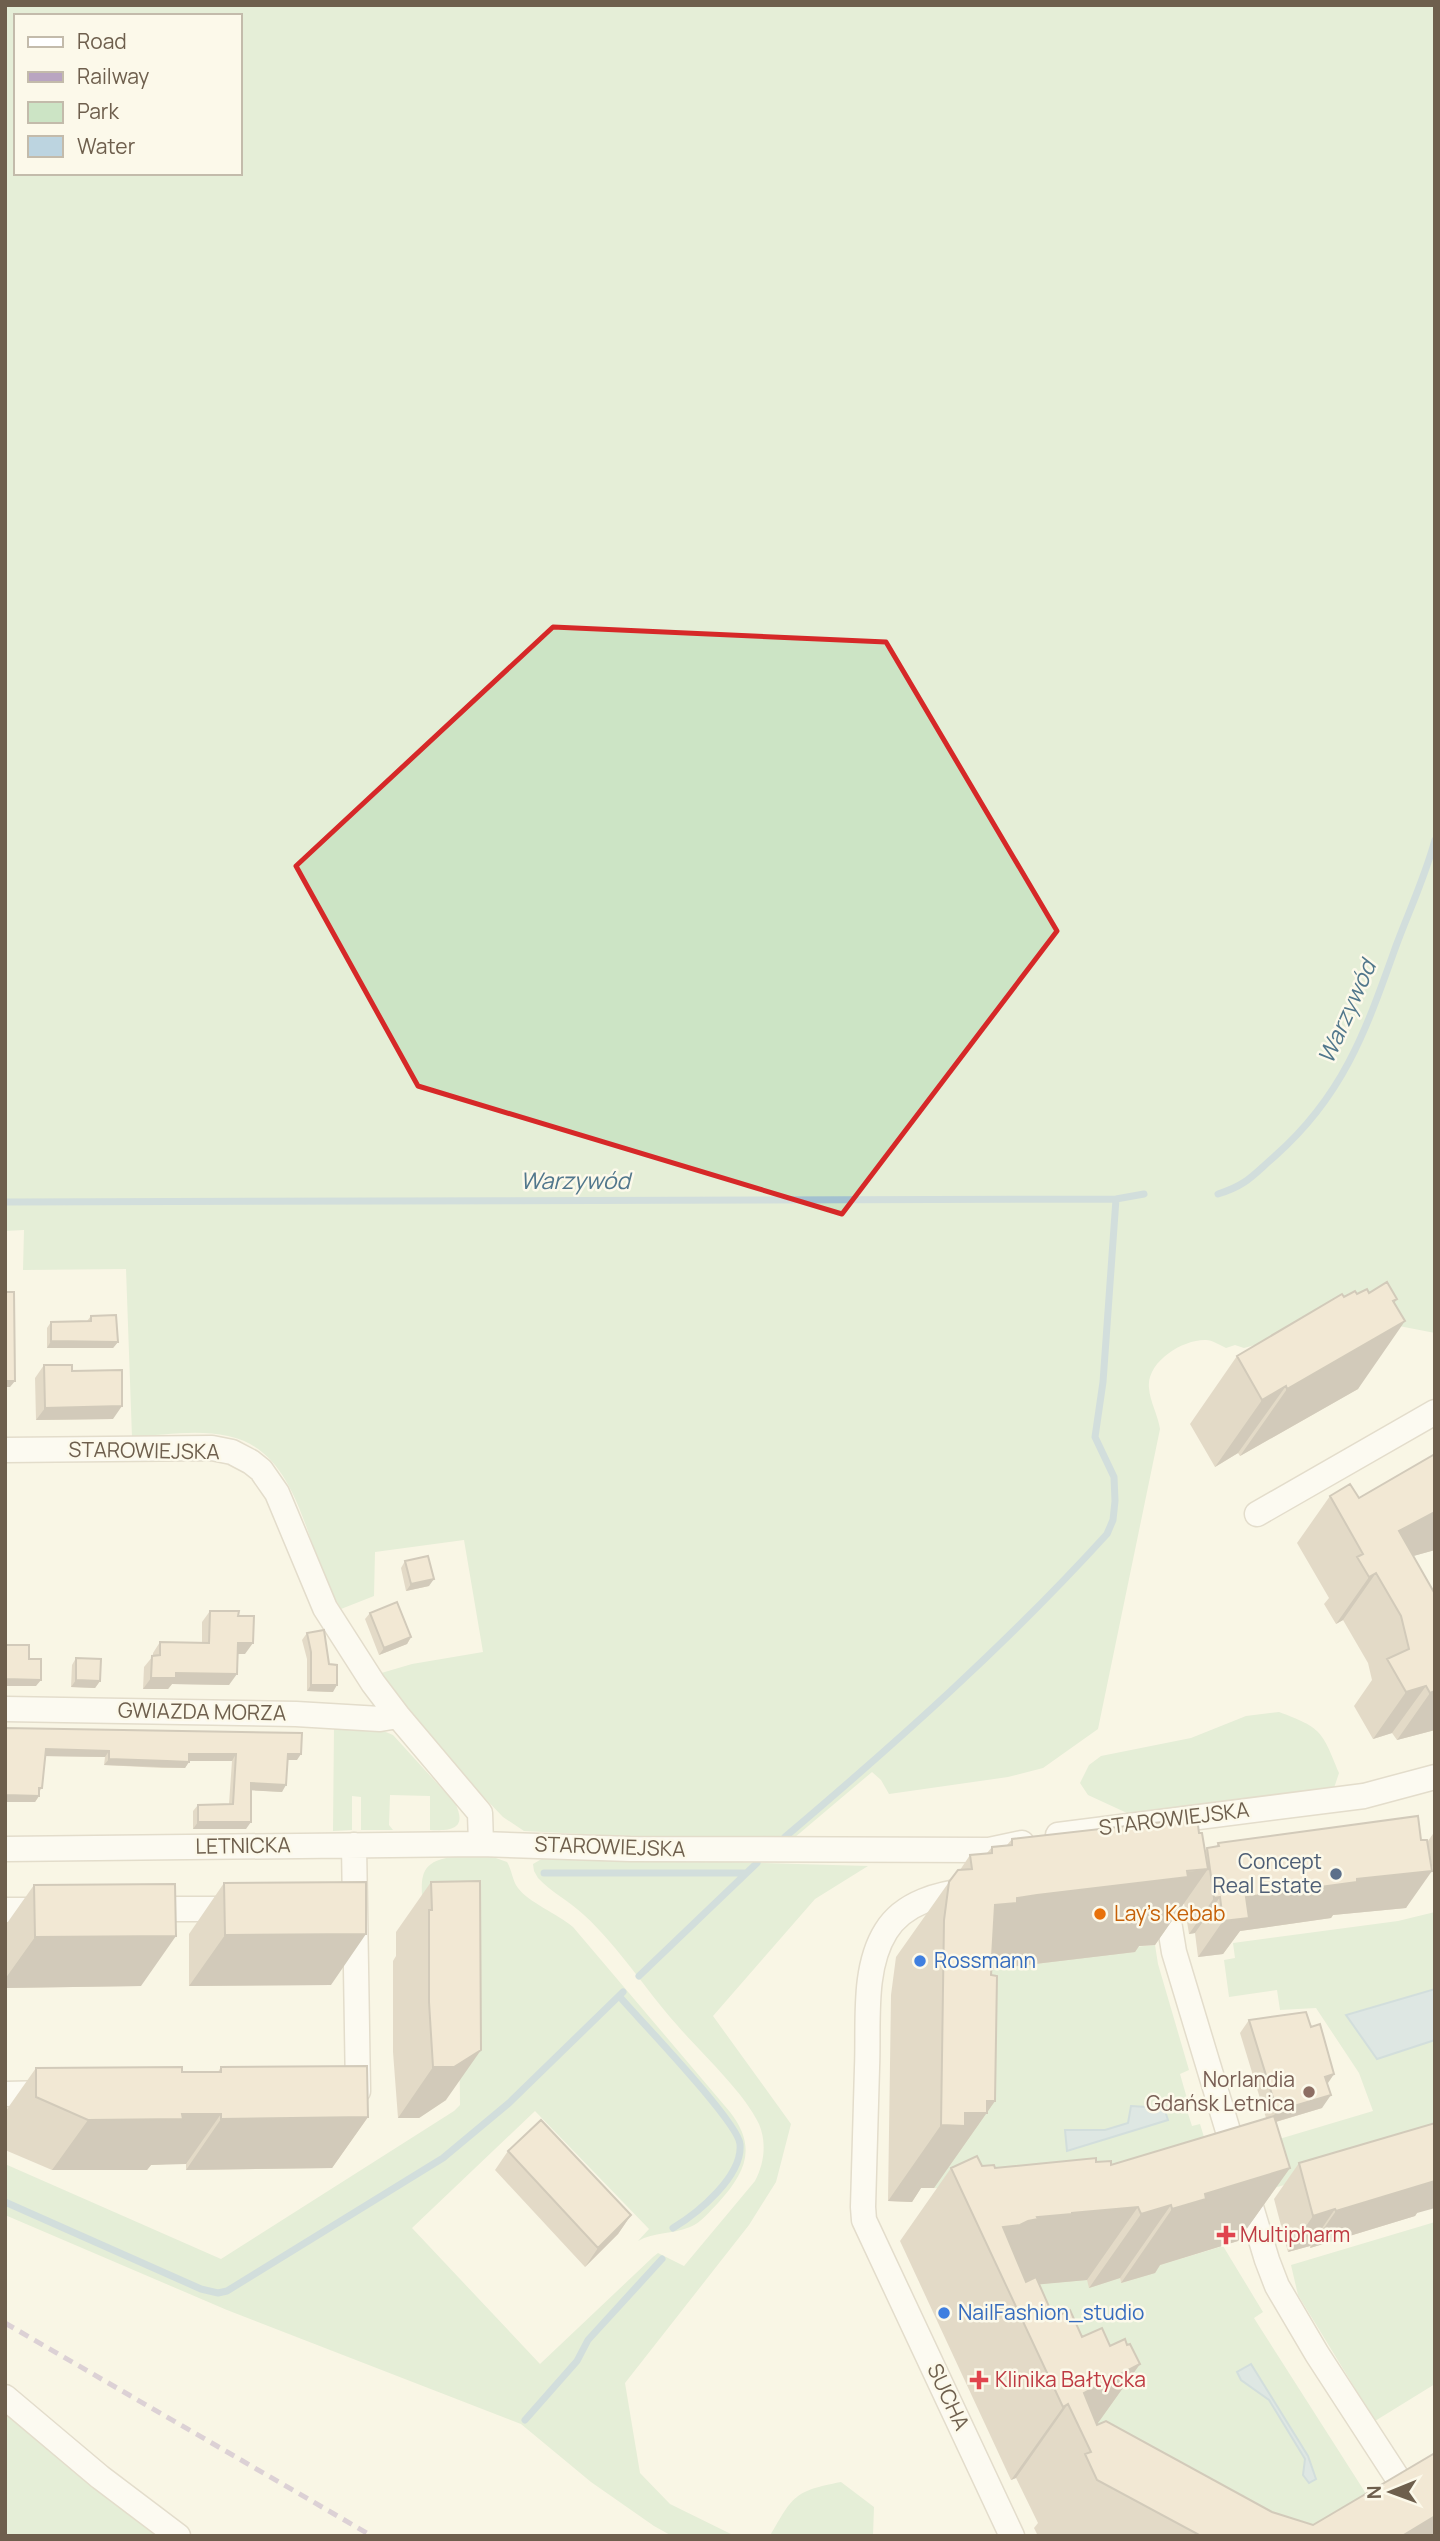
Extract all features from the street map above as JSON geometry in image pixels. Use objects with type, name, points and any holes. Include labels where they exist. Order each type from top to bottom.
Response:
[{"type":"street","points":[[1257,1514],[1435,1412]]},
{"type":"street","name":"STAROWIEJSKA","points":[[5,1450],[212,1448],[232,1452],[261,1470],[277,1493],[325,1608],[373,1683],[481,1813],[481,1844],[644,1849],[989,1850],[1065,1833],[1158,1844],[1435,1777]]},
{"type":"street","name":"GWIAZDA MORZA","points":[[5,1709],[296,1714],[380,1719],[398,1716]]},
{"type":"street","name":"LETNICKA","points":[[5,1849],[481,1844]]},
{"type":"street","points":[[1158,1844],[1174,1952],[1277,2286],[1345,2399],[1435,2532]]},
{"type":"street","points":[[332,2091],[358,2091],[354,1845]]},
{"type":"street","name":"SUCHA","points":[[993,1887],[940,1895],[909,1907],[887,1929],[874,1960],[870,1997],[863,2207],[864,2220],[1012,2536]]},
{"type":"street","points":[[328,1908],[355,1908]]},
{"type":"street","points":[[120,1909],[262,1909]]},
{"type":"street","points":[[5,1910],[69,1910]]},
{"type":"street","points":[[5,2094],[77,2093]]},
{"type":"street","points":[[5,2397],[100,2477],[178,2536]]},
{"type":"highlighted area","points":[[553,627],[886,642],[1057,931],[842,1214],[418,1086],[296,866]]},
{"type":"green space","points":[[5,5],[1435,5],[1435,1333],[1399,1326],[1288,1336],[1244,1348],[1235,1345],[1226,1348],[1211,1341],[1197,1341],[1177,1348],[1153,1369],[1149,1388],[1160,1429],[1098,1729],[1043,1768],[1008,1777],[889,1794],[881,1780],[872,1772],[794,1838],[639,1837],[524,1831],[503,1817],[427,1738],[378,1674],[412,1664],[483,1652],[464,1540],[375,1552],[374,1596],[341,1609],[326,1581],[293,1494],[268,1457],[250,1444],[217,1434],[180,1433],[132,1437],[126,1269],[23,1270],[24,1230],[5,1231]]},
{"type":"green space","points":[[1279,1712],[1304,1722],[1324,1739],[1339,1773],[1334,1788],[1127,1813],[1088,1795],[1080,1783],[1089,1765],[1101,1756],[1191,1738],[1246,1716]]},
{"type":"green space","points":[[334,1726],[381,1730],[393,1735],[455,1803],[460,1818],[455,1827],[430,1830],[430,1796],[390,1795],[389,1825],[393,1830],[361,1830],[361,1797],[352,1796],[352,1830],[333,1831]]},
{"type":"green space","points":[[493,1857],[507,1862],[516,1885],[523,1893],[573,1927],[730,2112],[739,2125],[746,2149],[745,2160],[735,2181],[702,2220],[684,2229],[638,2241],[649,2229],[535,2111],[412,2228],[540,2364],[658,2253],[684,2266],[755,2181],[761,2168],[764,2146],[759,2124],[733,2086],[677,2025],[597,1927],[538,1878],[533,1864],[545,1857],[868,1866],[815,1899],[713,2016],[791,2124],[776,2182],[749,2225],[625,2383],[640,2473],[670,2504],[735,2536],[672,2536],[591,2482],[521,2424],[227,2310],[5,2215],[5,2164],[221,2259],[454,2111],[460,2105],[458,1899],[422,1899],[422,1879],[427,1868],[443,1859]]},
{"type":"green space","points":[[1435,1912],[1435,2139],[1271,2189],[1266,2143],[1373,2111],[1359,2073],[1316,2008],[1280,2010],[1277,1990],[1229,1997],[1224,1960],[1235,1958],[1233,1943],[1398,1921]]},
{"type":"green space","points":[[1155,1945],[1189,2070],[1180,2074],[1188,2102],[1185,2104],[1192,2126],[1200,2124],[1220,2189],[1089,2287],[1120,2278],[1121,2283],[1134,2279],[1153,2267],[1223,2246],[1263,2312],[1254,2318],[1386,2525],[1369,2536],[1058,2493],[1030,2506],[1017,2477],[948,2189],[934,2188],[934,2177],[983,1966],[1134,1952],[1134,1947]]},
{"type":"green space","points":[[1435,2222],[1435,2384],[1375,2421],[1298,2295],[1291,2265]]},
{"type":"green space","points":[[5,2412],[121,2509],[161,2536],[5,2536]]},
{"type":"green space","points":[[841,2482],[874,2507],[873,2536],[770,2536],[796,2497],[813,2489]]},
{"type":"water","points":[[1435,1989],[1435,2040],[1377,2059],[1346,2015]]},
{"type":"water","points":[[1131,2106],[1164,2108],[1168,2120],[1067,2151],[1065,2130],[1105,2130],[1128,2123]]},
{"type":"water","points":[[1251,2364],[1308,2456],[1316,2479],[1309,2483],[1303,2475],[1305,2459],[1269,2400],[1241,2380],[1237,2372]]},
{"type":"building","points":[[1387,1282],[1397,1299],[1393,1301],[1405,1321],[1287,1389],[1286,1386],[1262,1400],[1237,1356],[1342,1294],[1344,1297],[1367,1289],[1369,1293]]},
{"type":"building","points":[[5,1292],[14,1292],[15,1381],[5,1381]]},
{"type":"building","points":[[116,1315],[118,1342],[51,1341],[51,1322],[91,1321],[91,1316]]},
{"type":"building","points":[[44,1365],[72,1365],[72,1371],[122,1370],[122,1406],[45,1408]]},
{"type":"building","points":[[1435,1454],[1435,1512],[1399,1531],[1435,1594],[1435,1691],[1430,1693],[1426,1686],[1406,1692],[1387,1659],[1409,1649],[1401,1616],[1376,1573],[1369,1577],[1357,1557],[1363,1554],[1330,1496],[1350,1484],[1359,1498]]},
{"type":"building","points":[[428,1556],[434,1579],[411,1584],[405,1561]]},
{"type":"building","points":[[397,1602],[411,1637],[384,1648],[370,1613]]},
{"type":"building","points":[[210,1611],[239,1611],[238,1616],[254,1616],[253,1643],[238,1643],[237,1674],[176,1673],[176,1678],[151,1678],[152,1656],[160,1655],[160,1642],[209,1643]]},
{"type":"building","points":[[324,1630],[329,1664],[337,1665],[337,1685],[311,1685],[311,1652],[307,1633]]},
{"type":"building","points":[[5,1645],[29,1645],[29,1659],[41,1659],[41,1680],[5,1679]]},
{"type":"building","points":[[76,1658],[101,1659],[100,1681],[76,1680]]},
{"type":"building","points":[[5,1728],[302,1733],[301,1754],[288,1754],[286,1785],[251,1783],[251,1822],[198,1822],[198,1805],[233,1804],[236,1754],[189,1754],[189,1762],[109,1759],[109,1751],[46,1749],[39,1796],[5,1795]]},
{"type":"building","points":[[1418,1816],[1421,1840],[1427,1840],[1432,1871],[1357,1879],[1357,1882],[1246,1897],[1249,1918],[1223,1921],[1220,1897],[1214,1898],[1207,1848],[1219,1846],[1218,1843]]},
{"type":"building","points":[[1197,1818],[1208,1869],[1187,1871],[1188,1877],[1037,1895],[1017,1898],[1017,1903],[995,1905],[991,1975],[997,1976],[995,2101],[987,2101],[987,2113],[965,2113],[965,2126],[941,2125],[944,1920],[949,1882],[958,1870],[972,1869],[970,1855],[992,1853],[992,1847],[1012,1845],[1012,1839]]},
{"type":"building","points":[[480,1881],[481,2050],[454,2067],[433,2067],[429,2002],[431,1882]]},
{"type":"building","points":[[366,1882],[366,1934],[225,1935],[224,1883]]},
{"type":"building","points":[[175,1884],[176,1936],[35,1937],[34,1885]]},
{"type":"building","points":[[1306,2012],[1311,2027],[1320,2024],[1334,2074],[1325,2077],[1331,2095],[1277,2111],[1249,2020]]},
{"type":"building","points":[[367,2066],[368,2117],[221,2119],[221,2114],[182,2114],[183,2119],[88,2120],[36,2097],[36,2068],[182,2067],[182,2072],[221,2072],[221,2067]]},
{"type":"building","points":[[1274,2116],[1290,2168],[1205,2194],[1206,2199],[1172,2209],[1171,2205],[1141,2214],[1138,2207],[1072,2213],[1037,2217],[1038,2219],[1020,2225],[1003,2227],[1026,2282],[1036,2277],[1054,2318],[1070,2310],[1082,2337],[1102,2328],[1110,2346],[1125,2339],[1140,2364],[1084,2393],[1097,2425],[1106,2421],[1272,2512],[1313,2525],[1435,2453],[1435,2516],[1402,2536],[1201,2536],[1097,2480],[1085,2454],[1091,2452],[1068,2404],[1063,2407],[951,2168],[977,2156],[982,2166],[994,2165],[995,2168],[1096,2158],[1096,2162],[1111,2161],[1111,2165]]},
{"type":"building","points":[[541,2120],[631,2215],[598,2248],[508,2151]]},
{"type":"building","points":[[1435,2123],[1435,2181],[1313,2216],[1299,2163]]},
{"type":"waterway","name":"Warzywód","points":[[1218,1194],[1243,1183],[1275,1156],[1299,1133],[1336,1085],[1374,1006],[1435,840]]},
{"type":"waterway","name":"Warzywód","points":[[5,1202],[1116,1199],[1144,1194]]},
{"type":"waterway","points":[[785,1837],[951,1691],[1031,1614],[1107,1534],[1113,1520],[1114,1477],[1095,1437],[1103,1382],[1116,1199]]},
{"type":"waterway","points":[[639,1976],[757,1863]]},
{"type":"waterway","points":[[544,1873],[746,1873]]},
{"type":"waterway","points":[[5,2202],[201,2289],[218,2293],[227,2291],[443,2158],[509,2103],[623,1992]]},
{"type":"waterway","points":[[619,1996],[706,2094],[735,2132],[740,2144],[739,2156],[727,2181],[706,2203],[673,2228]]},
{"type":"waterway","points":[[525,2420],[577,2361],[588,2340],[662,2259]]},
{"type":"railway","points":[[5,2323],[372,2536]]},
{"type":"place","name":"Concept Real Estate","points":[[1336,1874]]},
{"type":"place","name":"Lay's Kebab","points":[[1100,1914]]},
{"type":"place","name":"Rossmann","points":[[920,1961]]},
{"type":"place","name":"Norlandia Gdańsk Letnica","points":[[1309,2092]]},
{"type":"place","name":"Multipharm","points":[[1226,2235]]},
{"type":"place","name":"NailFashion_studio","points":[[944,2313]]},
{"type":"place","name":"Klinika Bałtycka","points":[[979,2380]]}]
